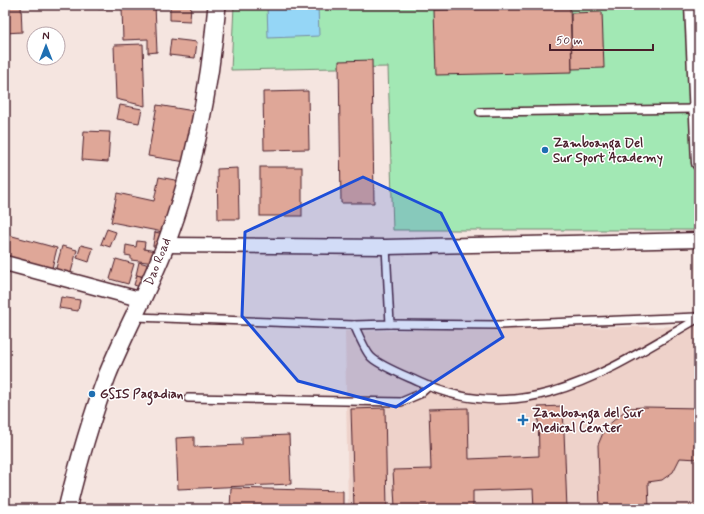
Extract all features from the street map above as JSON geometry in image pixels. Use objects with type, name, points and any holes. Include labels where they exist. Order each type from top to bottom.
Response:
[{"type":"street","name":"Dao Road","points":[[66,509],[90,425],[105,382],[143,300],[166,245],[182,199],[194,153],[212,58],[217,5]]},
{"type":"street","points":[[692,5],[699,164]]},
{"type":"street","points":[[166,245],[386,248],[699,240]]},
{"type":"street","points":[[5,263],[143,300]]},
{"type":"lane","points":[[480,112],[697,108]]},
{"type":"lane","points":[[386,248],[390,324]]},
{"type":"lane","points":[[135,317],[354,324],[498,325],[699,318]]},
{"type":"lane","points":[[354,324],[370,357],[429,386],[460,395],[493,400],[524,399],[553,392],[603,372],[699,318]]},
{"type":"lane","points":[[188,398],[401,402],[420,394],[429,386]]},
{"type":"highlighted area","points":[[363,177],[441,213],[503,337],[396,407],[298,381],[242,316],[245,232]]},
{"type":"shaded area","name":"Zamboanga del Sur Medical Center","points":[[699,326],[699,509],[348,509],[345,331]]},
{"type":"green space","name":"Zamboanga Del Sur Sport Academy","points":[[234,5],[699,5],[699,230],[393,230],[388,67],[231,70]]},
{"type":"water","points":[[267,5],[318,5],[319,36],[268,38]]},
{"type":"building","points":[[21,5],[22,32],[5,33],[5,6]]},
{"type":"building","points":[[98,5],[155,5],[157,52],[148,53],[148,39],[123,40],[122,8],[98,9]]},
{"type":"building","points":[[170,5],[191,5],[190,21],[170,20]]},
{"type":"building","points":[[570,7],[572,72],[436,75],[434,10]]},
{"type":"building","points":[[602,12],[604,68],[572,69],[571,13]]},
{"type":"building","points":[[171,39],[197,42],[195,58],[169,55]]},
{"type":"building","points":[[143,44],[145,106],[116,99],[114,45]]},
{"type":"building","points":[[372,60],[374,203],[341,203],[339,61]]},
{"type":"building","points":[[308,91],[309,149],[264,150],[263,92]]},
{"type":"building","points":[[120,105],[142,109],[139,123],[117,119]]},
{"type":"building","points":[[157,105],[194,111],[186,162],[148,156]]},
{"type":"building","points":[[84,131],[110,132],[108,162],[82,160]]},
{"type":"building","points":[[260,167],[302,167],[302,216],[260,216]]},
{"type":"building","points":[[238,168],[239,219],[218,219],[217,169]]},
{"type":"building","points":[[159,177],[180,181],[168,233],[111,222],[117,193],[154,201]]},
{"type":"building","points":[[107,229],[116,232],[110,247],[101,244]]},
{"type":"building","points":[[155,232],[168,235],[163,247],[153,246]]},
{"type":"building","points":[[5,234],[57,248],[52,268],[5,256]]},
{"type":"building","points":[[137,241],[145,242],[144,249],[156,251],[155,263],[131,260],[131,256],[125,255],[126,245],[136,247]]},
{"type":"building","points":[[81,245],[93,248],[89,262],[77,258]]},
{"type":"building","points":[[62,246],[77,250],[70,276],[55,272]]},
{"type":"building","points":[[116,259],[134,264],[128,284],[110,279]]},
{"type":"building","points":[[139,262],[153,266],[150,278],[136,275]]},
{"type":"building","points":[[137,275],[149,279],[146,289],[134,285]]},
{"type":"building","points":[[61,297],[80,300],[78,311],[59,308]]},
{"type":"building","points":[[563,406],[567,509],[534,509],[533,489],[473,491],[473,509],[428,509],[428,506],[395,507],[393,470],[431,469],[429,409],[468,408],[469,459],[539,456],[538,407]]},
{"type":"building","points":[[385,408],[387,509],[354,509],[351,409]]},
{"type":"building","points":[[628,408],[699,408],[699,459],[680,458],[673,472],[662,480],[648,482],[649,509],[600,509],[598,445],[605,428]]},
{"type":"building","points":[[289,435],[291,484],[178,489],[176,438],[194,437],[194,447],[242,445],[242,437]]},
{"type":"building","points":[[231,488],[343,491],[343,509],[230,509]]},
{"type":"place","name":"Zamboanga Del Sur Sport Academy","points":[[545,150]]},
{"type":"place","name":"GSIS Pagadian","points":[[92,394]]},
{"type":"place","name":"Zamboanga del Sur Medical Center","points":[[523,420]]}]
